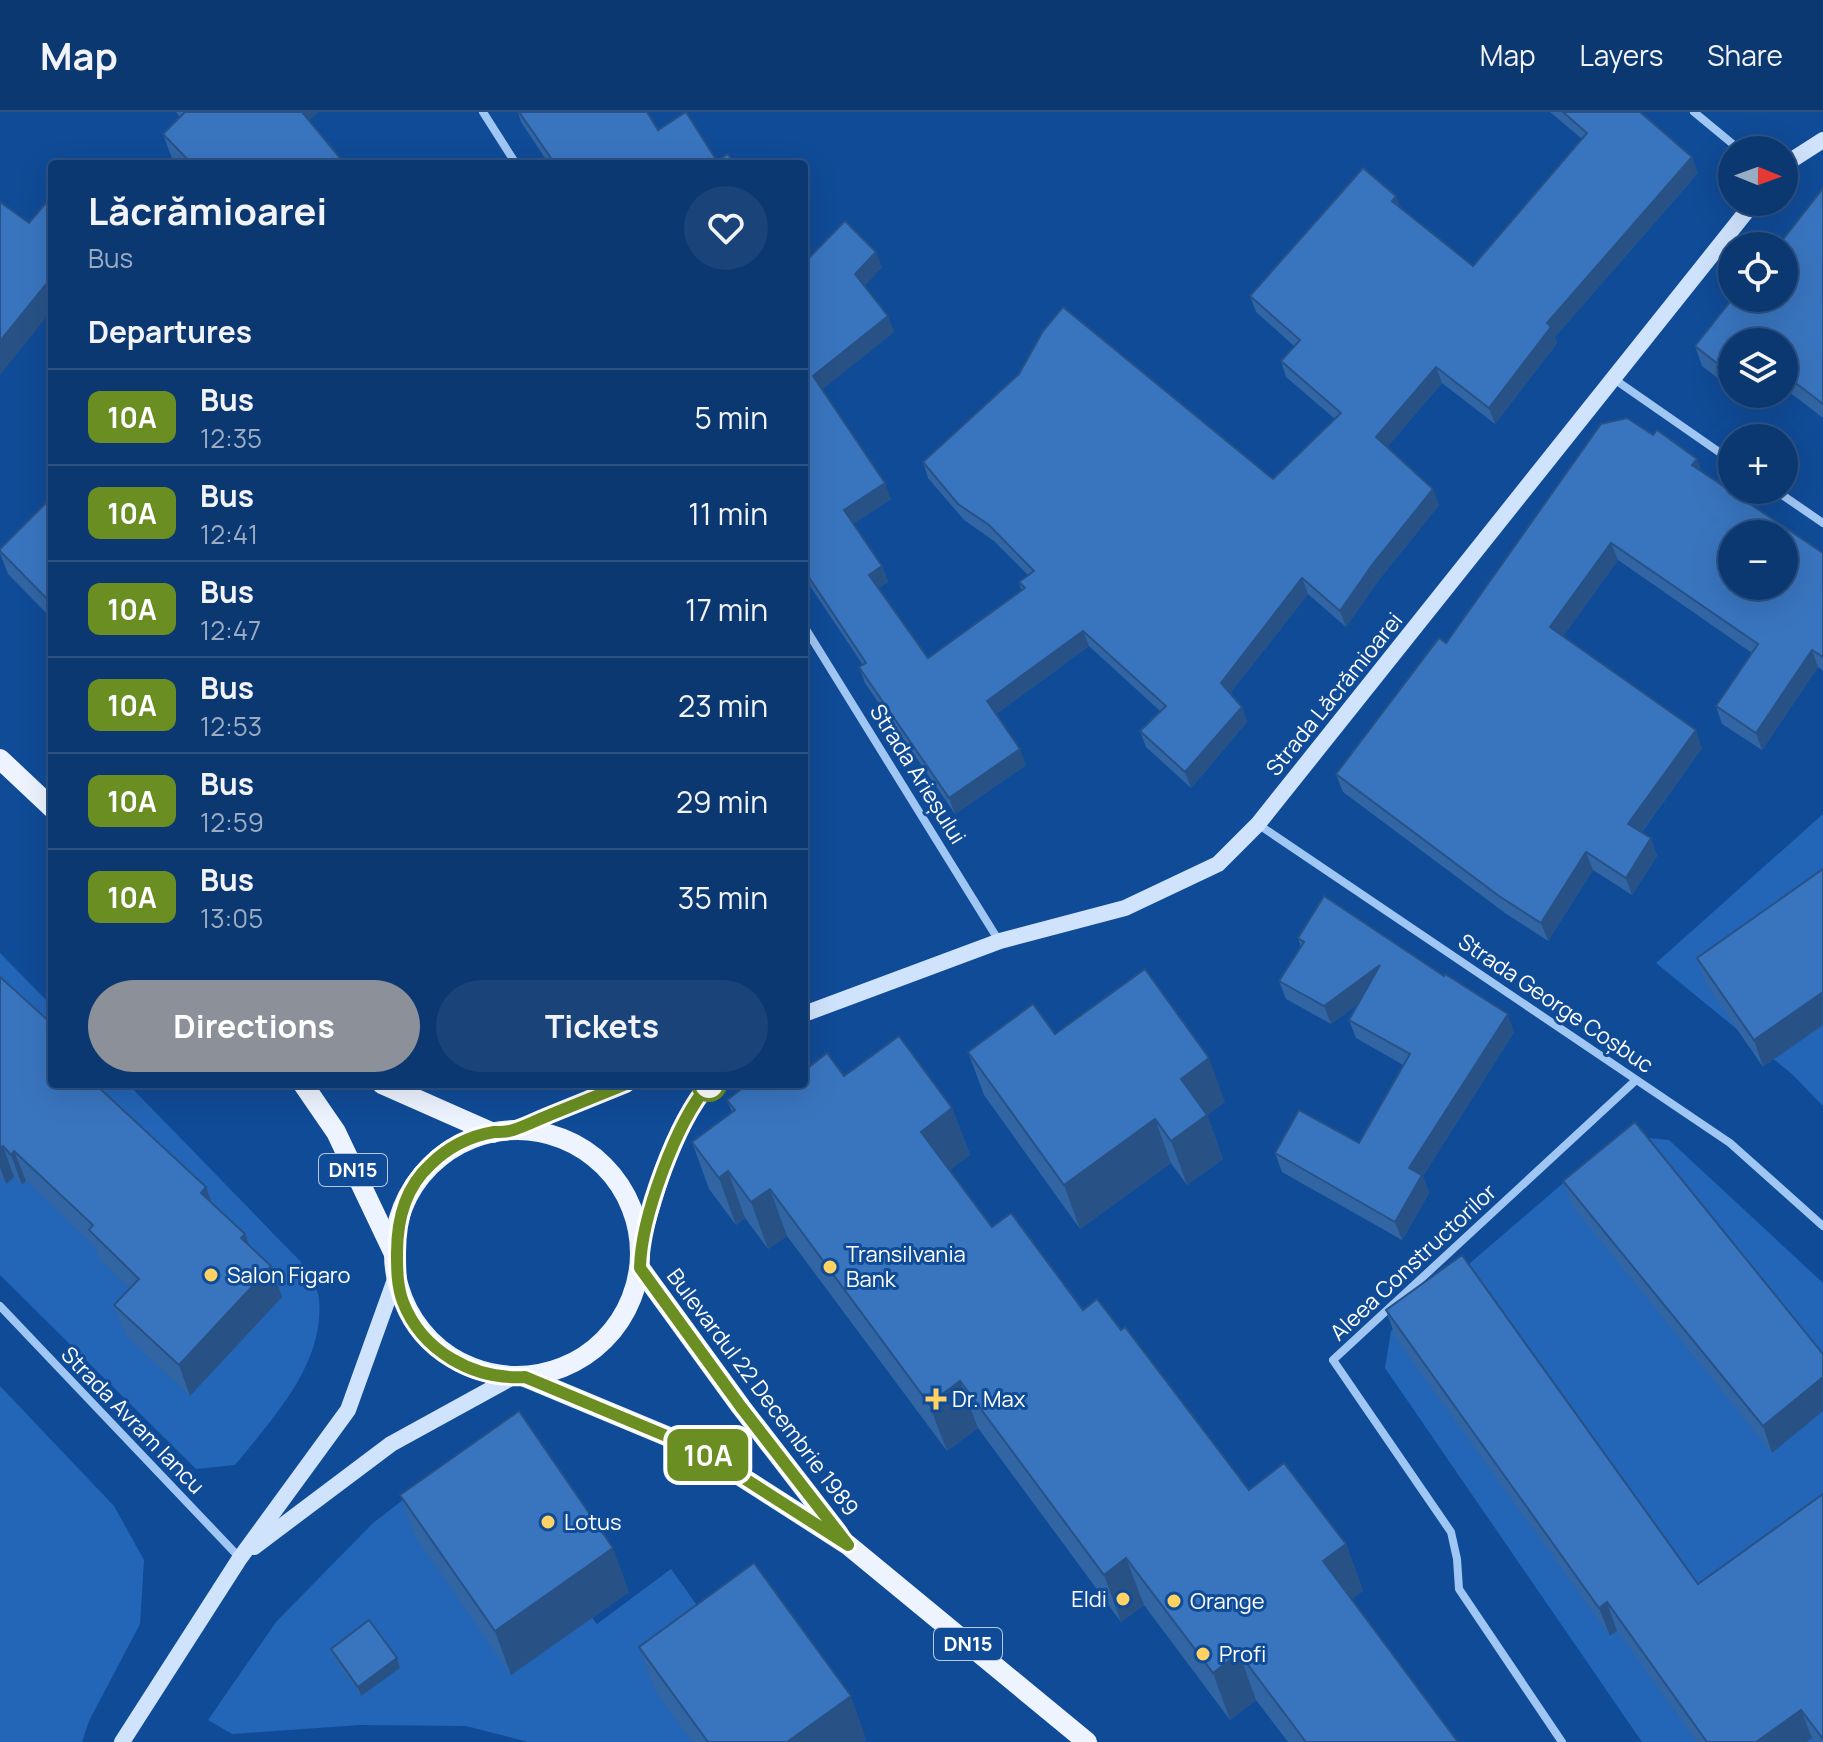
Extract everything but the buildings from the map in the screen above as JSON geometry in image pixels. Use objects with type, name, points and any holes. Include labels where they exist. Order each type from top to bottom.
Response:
[{"type":"main road","points":[[0,759],[48,804]]},
{"type":"main road","name":"DN15","points":[[306,1088],[336,1132],[397,1267]]},
{"type":"main road","name":"DN15","points":[[392,1088],[502,1132]]},
{"type":"main road","name":"Bulevardul 22 Decembrie 1989","points":[[518,1377],[559,1370],[588,1354],[613,1330],[631,1301],[640,1258],[635,1215],[622,1186],[601,1162],[574,1143],[544,1133],[502,1132],[469,1139],[446,1151],[427,1167],[412,1187],[399,1222],[397,1267],[403,1301],[434,1347],[457,1363],[518,1377],[700,1450],[848,1545],[1087,1742]]},
{"type":"main road","name":"Bulevardul 22 Decembrie 1989","points":[[640,1258],[741,1407],[848,1545]]},
{"type":"street","points":[[483,112],[513,160]]},
{"type":"street","points":[[1694,112],[1723,136]]},
{"type":"street","points":[[1798,156],[1823,140]]},
{"type":"street","name":"Strada Lăcrămioarei","points":[[808,1013],[1000,941],[1125,908],[1218,864],[1258,824],[1743,216]]},
{"type":"street","points":[[1614,379],[1718,451]]},
{"type":"street","points":[[1795,504],[1823,523]]},
{"type":"street","name":"Strada Arieșului","points":[[808,632],[1000,941]]},
{"type":"street","name":"Strada George Coșbuc","points":[[1258,824],[1730,1143],[1823,1226]]},
{"type":"street","name":"Aleea Constructorilor","points":[[1562,1742],[1459,1589],[1451,1532],[1333,1360],[1636,1080]]},
{"type":"street","points":[[502,1132],[616,1088]]},
{"type":"street","points":[[640,1258],[665,1164],[697,1099],[706,1088]]},
{"type":"street","points":[[122,1742],[240,1558],[348,1410],[397,1267]]},
{"type":"street","name":"Strada Avram Iancu","points":[[0,1306],[240,1558]]},
{"type":"street","points":[[240,1558],[391,1444],[518,1377]]},
{"type":"shaded area","points":[[1823,814],[1823,1106],[1793,1075],[1656,963]]},
{"type":"shaded area","points":[[0,953],[48,1002],[48,1088],[132,1088],[300,1261],[319,1299],[319,1323],[314,1346],[294,1389],[235,1465],[196,1469],[0,1275]]},
{"type":"shaded area","points":[[1619,1135],[1669,1140],[1823,1283],[1823,1742],[1642,1742],[1385,1368],[1391,1331]]},
{"type":"shaded area","points":[[0,1386],[114,1506],[144,1560],[140,1624],[89,1721],[82,1742],[0,1742]]},
{"type":"shaded area","points":[[439,1472],[483,1478],[597,1624],[671,1569],[719,1636],[858,1742],[528,1742],[466,1726],[360,1725],[232,1734],[208,1720],[276,1622],[373,1523]]},
{"type":"bus line","name":"10A","points":[[616,1088],[511,1131],[469,1139],[446,1151],[427,1167],[412,1187],[402,1210],[397,1234],[397,1274],[403,1301],[434,1347],[457,1363],[483,1373],[525,1377],[700,1450],[848,1545],[741,1407],[640,1268],[640,1247],[665,1164],[697,1099],[706,1088]]},
{"type":"place","name":"Transilvania Bank","points":[[830,1267]]},
{"type":"place","name":"Salon Figaro","points":[[211,1275]]},
{"type":"place","name":"Dr. Max","points":[[936,1399]]},
{"type":"place","name":"Lotus","points":[[548,1522]]},
{"type":"place","name":"Eldi","points":[[1123,1599]]},
{"type":"place","name":"Orange","points":[[1174,1601]]},
{"type":"place","name":"Profi","points":[[1203,1654]]}]
